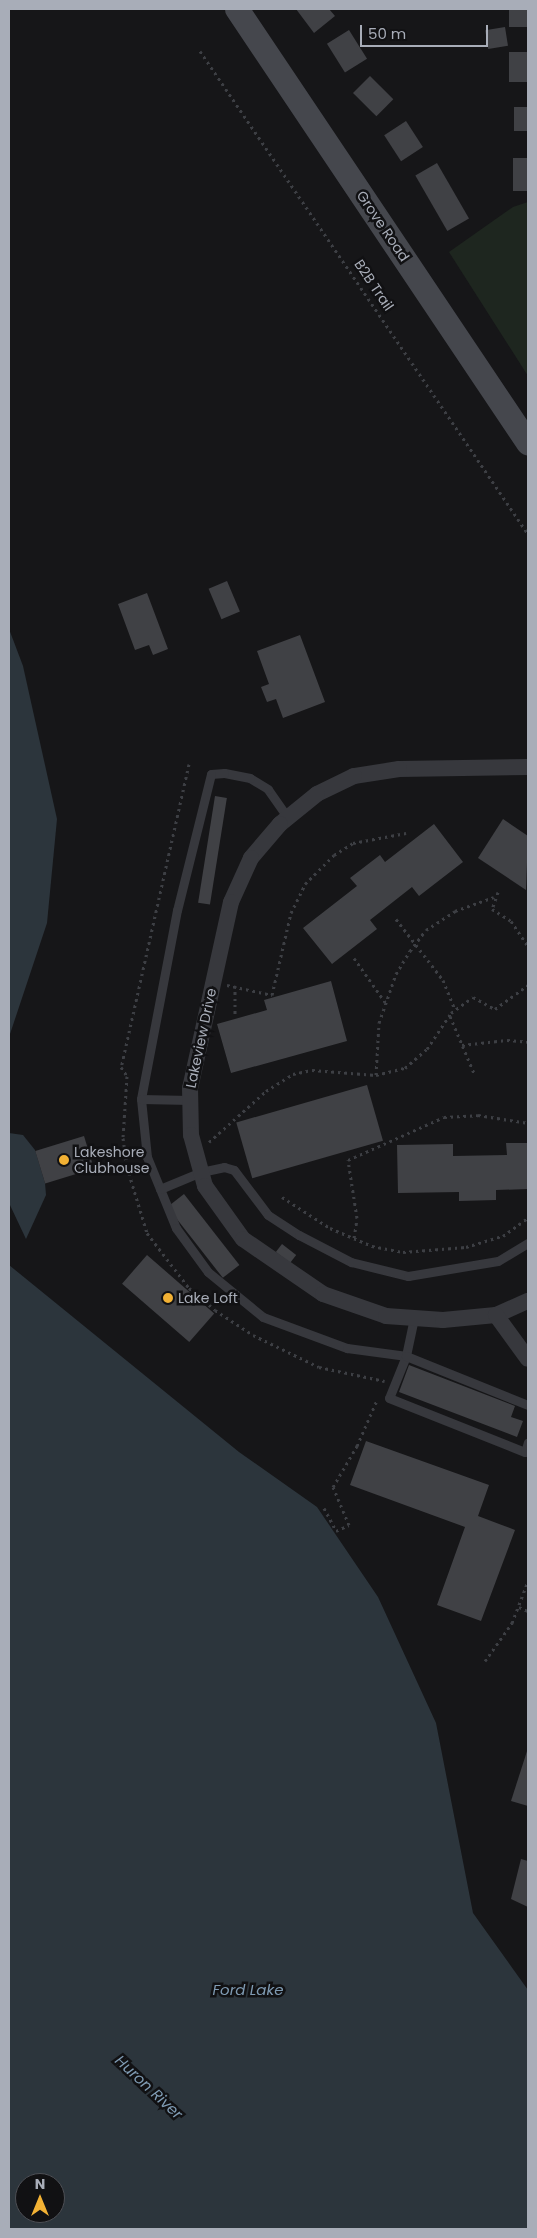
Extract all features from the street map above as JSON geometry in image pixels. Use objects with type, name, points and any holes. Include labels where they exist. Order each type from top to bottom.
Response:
[{"type":"main road","name":"Grove Road","points":[[237,9],[528,444]]},
{"type":"street","name":"Lakeview Drive","points":[[528,767],[399,769],[354,776],[317,794],[288,818],[251,858],[231,902],[190,1100],[191,1135],[206,1186],[243,1239],[322,1294],[386,1316],[443,1320],[496,1315],[528,1301]]},
{"type":"street","points":[[496,1315],[526,1352]]},
{"type":"lane","points":[[288,818],[268,789],[250,778],[224,773],[211,774],[177,910],[141,1099],[147,1158],[176,1228],[208,1272],[263,1317],[347,1348],[406,1356],[528,1405]]},
{"type":"lane","points":[[141,1099],[190,1100]]},
{"type":"lane","points":[[160,1188],[202,1172],[224,1167],[234,1170],[268,1215],[300,1235],[351,1262],[408,1276],[498,1261],[528,1243]]},
{"type":"lane","points":[[414,1318],[406,1356],[389,1398],[525,1452],[528,1442]]},
{"type":"path","name":"B2B Trail","points":[[200,51],[528,534]]},
{"type":"path","points":[[224,984],[235,985],[272,996],[291,913],[305,884],[334,855],[353,842],[406,833]]},
{"type":"path","points":[[498,892],[494,897],[492,908],[510,921],[528,946]]},
{"type":"path","points":[[376,1075],[376,1042],[386,1002],[396,974],[415,945],[426,930],[455,911],[494,897]]},
{"type":"path","points":[[396,919],[443,980],[456,1010]]},
{"type":"path","points":[[354,958],[386,1002]]},
{"type":"path","points":[[235,985],[235,1016]]},
{"type":"path","points":[[196,1154],[266,1091],[293,1074],[312,1070],[376,1075],[391,1073],[414,1061],[450,1016],[472,997],[495,1009],[528,985]]},
{"type":"path","points":[[450,1016],[474,1073]]},
{"type":"path","points":[[462,1046],[506,1040],[528,1042]]},
{"type":"path","points":[[354,1238],[357,1218],[348,1160],[444,1117],[478,1115],[528,1123]]},
{"type":"path","points":[[282,1197],[330,1228],[372,1246],[403,1252],[440,1251],[466,1247],[503,1236],[528,1218]]},
{"type":"path","points":[[485,1661],[512,1624],[528,1581]]},
{"type":"path","points":[[519,1607],[528,1611]]},
{"type":"shaded area","points":[[528,202],[528,376],[449,252],[513,207]]},
{"type":"water","points":[[9,629],[23,666],[57,819],[47,923],[9,1037]]},
{"type":"water","points":[[9,1133],[23,1135],[35,1150],[45,1183],[46,1195],[26,1239],[9,1203]]},
{"type":"water","name":"Ford Lake","points":[[9,1265],[239,1452],[317,1507],[378,1597],[436,1723],[473,1913],[528,1990],[528,2229],[9,2229]]},
{"type":"building","points":[[296,9],[329,9],[335,16],[314,33]]},
{"type":"building","points":[[509,9],[528,9],[528,27],[509,27]]},
{"type":"building","points":[[505,27],[508,46],[488,49],[485,30]]},
{"type":"building","points":[[349,30],[367,59],[345,73],[327,44]]},
{"type":"building","points":[[509,52],[528,52],[528,82],[509,82]]},
{"type":"building","points":[[370,76],[393,99],[376,116],[353,93]]},
{"type":"building","points":[[514,107],[528,107],[528,131],[514,131]]},
{"type":"building","points":[[406,121],[423,147],[401,161],[384,135]]},
{"type":"building","points":[[513,158],[528,158],[528,191],[513,191]]},
{"type":"building","points":[[437,163],[469,218],[447,231],[415,176]]},
{"type":"building","points":[[227,581],[240,611],[221,619],[209,589]]},
{"type":"building","points":[[147,593],[168,649],[153,655],[149,645],[135,650],[118,604]]},
{"type":"building","points":[[300,635],[325,702],[283,718],[276,699],[267,702],[261,687],[269,684],[257,651]]},
{"type":"building","points":[[215,796],[227,798],[210,905],[198,903]]},
{"type":"building","points":[[503,819],[528,836],[526,890],[478,858]]},
{"type":"building","points":[[434,824],[463,862],[419,896],[412,887],[370,920],[377,929],[332,964],[303,928],[357,886],[350,878],[380,855],[385,862]]},
{"type":"building","points":[[331,981],[347,1041],[231,1073],[217,1024],[267,1010],[264,1000]]},
{"type":"building","points":[[367,1085],[383,1141],[252,1178],[236,1122]]},
{"type":"building","name":"Lakeshore Clubhouse","points":[[84,1136],[94,1169],[45,1183],[35,1151]]},
{"type":"building","points":[[506,1143],[528,1143],[528,1189],[496,1190],[496,1200],[459,1201],[459,1192],[398,1193],[397,1145],[453,1144],[453,1156],[507,1155]]},
{"type":"building","points":[[184,1194],[239,1265],[223,1278],[167,1207]]},
{"type":"building","points":[[282,1244],[296,1255],[290,1263],[276,1252]]},
{"type":"building","name":"Lake Loft","points":[[147,1255],[214,1313],[189,1342],[122,1284]]},
{"type":"building","points":[[409,1365],[515,1406],[511,1417],[523,1421],[517,1437],[399,1392]]},
{"type":"building","points":[[366,1441],[489,1485],[478,1516],[515,1530],[481,1621],[437,1605],[465,1527],[350,1485]]},
{"type":"building","points":[[528,1748],[528,1806],[511,1801]]},
{"type":"building","points":[[521,1859],[528,1861],[528,1907],[511,1899]]},
{"type":"place","name":"Lakeshore Clubhouse","points":[[64,1160]]},
{"type":"place","name":"Lake Loft","points":[[168,1298]]},
{"type":"water label","name":"Huron River","points":[[149,2087]]}]
